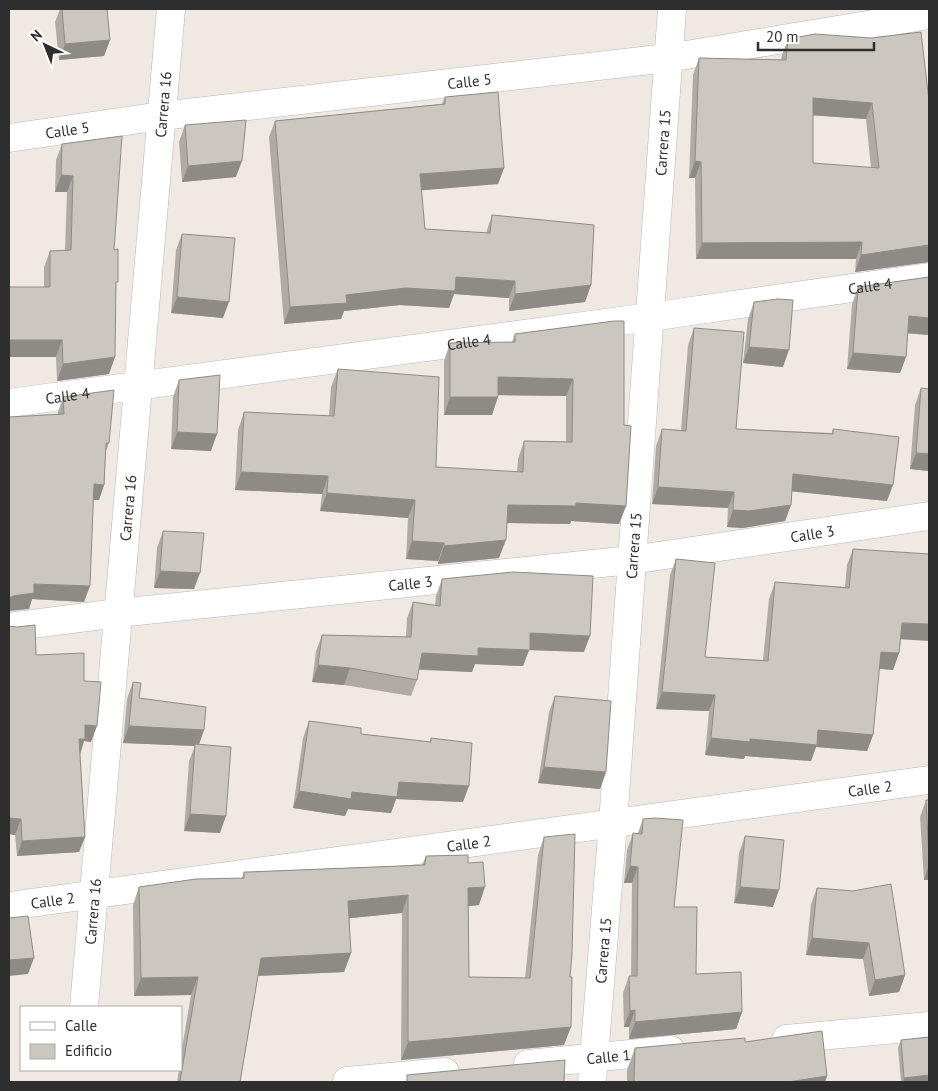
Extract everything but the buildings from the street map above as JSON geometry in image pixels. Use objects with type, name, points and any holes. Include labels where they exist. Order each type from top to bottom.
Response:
[{"type":"street","name":"Carrera 16","points":[[84,1006],[171,9]]},
{"type":"street","name":"Carrera 15","points":[[592,1070],[613,823],[672,9]]},
{"type":"street","name":"Calle 5","points":[[9,138],[161,116],[668,58],[929,15]]},
{"type":"street","name":"Calle 4","points":[[9,403],[650,317],[929,277]]},
{"type":"street","name":"Calle 3","points":[[9,627],[631,560],[929,516]]},
{"type":"street","name":"Calle 2","points":[[9,906],[929,780]]},
{"type":"street","points":[[761,1042],[929,1026]]},
{"type":"street","name":"Calle 1","points":[[504,1066],[592,1070],[692,1048]]},
{"type":"street","points":[[347,1081],[465,1070]]}]
